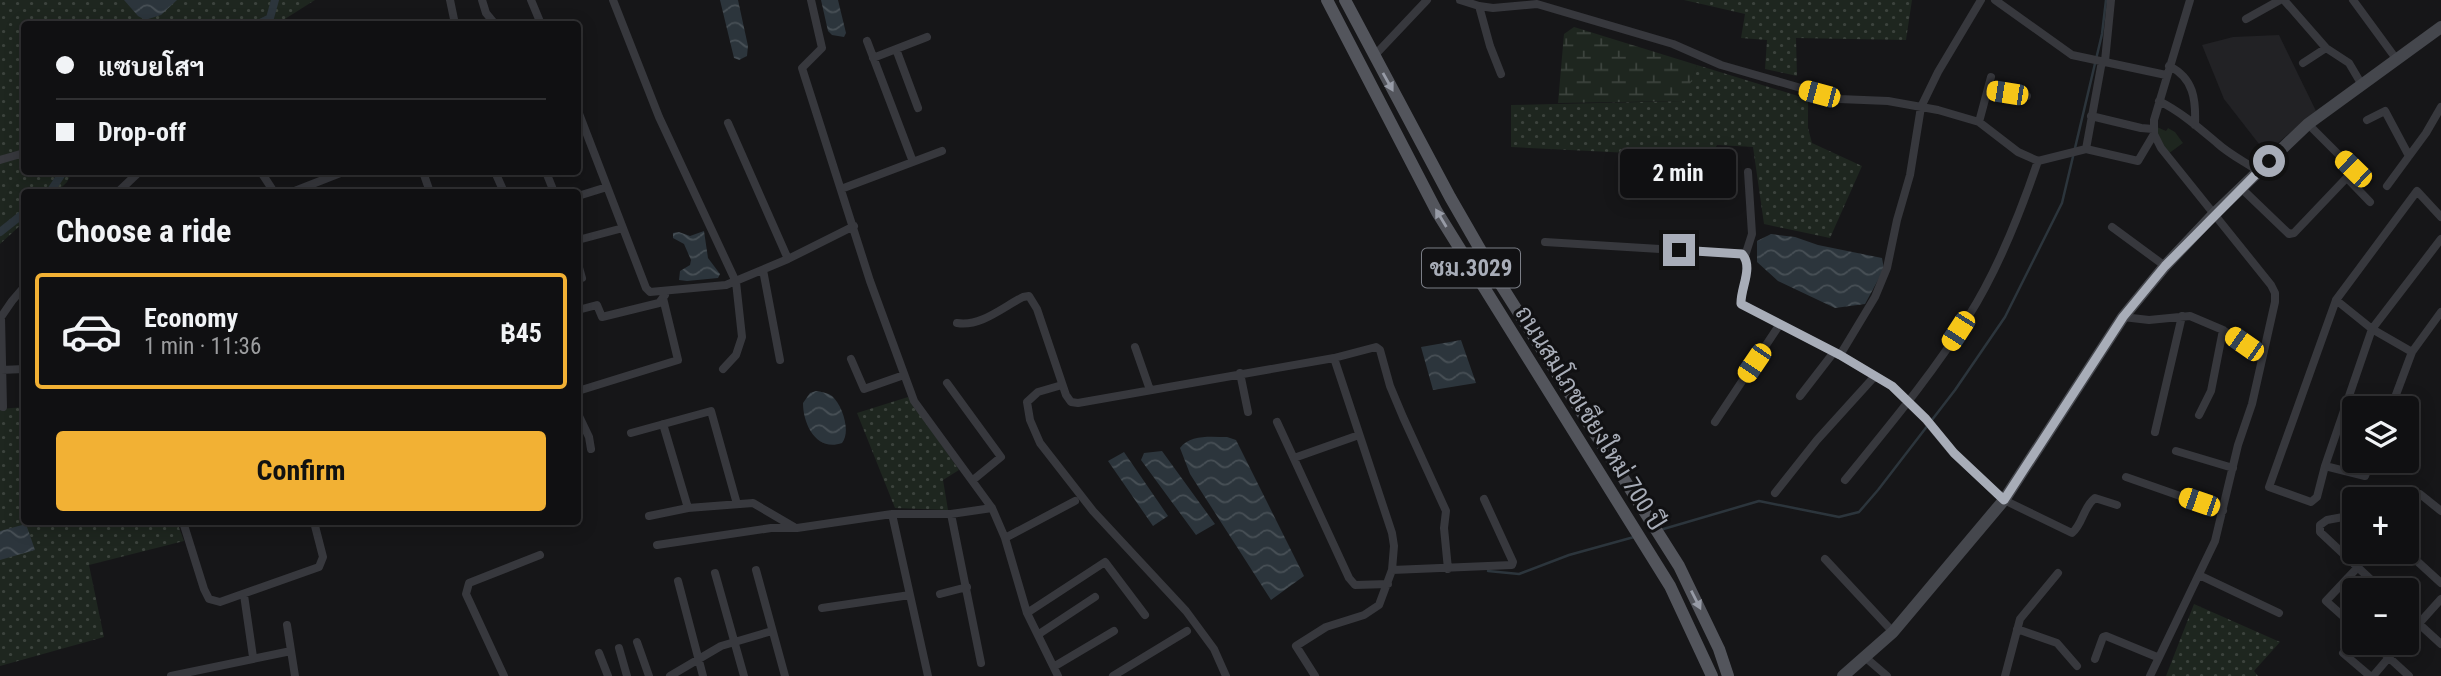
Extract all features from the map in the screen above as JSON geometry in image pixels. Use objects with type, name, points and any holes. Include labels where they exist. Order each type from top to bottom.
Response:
[{"type":"main road","name":"ถนนสมโภชเชียงใหม่ 700 ปี","points":[[1327,0],[1437,212],[1670,586],[1712,676]]},
{"type":"main road","name":"ถนนสมโภชเชียงใหม่ 700 ปี","points":[[1345,0],[1496,277],[1679,566],[1720,649],[1728,676]]},
{"type":"main road","points":[[1843,676],[1893,632],[2004,500],[2123,317],[2165,266],[2308,124],[2441,27]]},
{"type":"street","points":[[450,0],[455,21]]},
{"type":"street","points":[[482,0],[486,13],[493,21]]},
{"type":"street","points":[[531,0],[540,21]]},
{"type":"street","points":[[613,0],[659,117],[736,282],[742,337],[736,355],[723,369]]},
{"type":"street","points":[[811,0],[822,48],[802,68],[870,281],[904,375],[914,401],[992,508],[1005,538],[1027,613],[1058,676]]},
{"type":"street","points":[[1374,56],[1427,0]]},
{"type":"street","points":[[1460,0],[1479,6],[1506,8],[1537,4],[1673,44],[1721,65],[1812,92],[1839,99],[1888,101],[1979,122],[2018,152],[2038,161],[2086,149],[2137,160],[2153,131],[2166,75],[2190,0]]},
{"type":"street","points":[[1800,396],[1837,353],[1874,297],[1887,268],[1910,175],[1921,107],[1938,72],[1981,0]]},
{"type":"street","points":[[1994,0],[2072,55],[2166,75]]},
{"type":"street","points":[[2086,149],[2104,61],[2111,0]]},
{"type":"street","points":[[2246,19],[2282,0],[2326,48],[2349,63],[2362,85]]},
{"type":"street","points":[[2353,0],[2397,60]]},
{"type":"street","points":[[1479,6],[1501,74]]},
{"type":"street","points":[[873,58],[927,37]]},
{"type":"street","points":[[867,41],[914,162]]},
{"type":"street","points":[[2303,63],[2326,48]]},
{"type":"street","points":[[896,49],[918,108]]},
{"type":"street","points":[[2169,66],[2180,71],[2189,82],[2196,104],[2195,125]]},
{"type":"street","points":[[1979,122],[1991,77]]},
{"type":"street","points":[[1987,90],[2027,96]]},
{"type":"street","points":[[2159,101],[2259,171]]},
{"type":"street","points":[[2387,186],[2441,107]]},
{"type":"street","points":[[2367,120],[2385,111],[2409,156]]},
{"type":"street","points":[[2091,116],[2153,131]]},
{"type":"street","points":[[581,119],[653,305]]},
{"type":"street","points":[[728,123],[788,259]]},
{"type":"street","points":[[2241,188],[2289,234],[2294,233],[2353,169],[2308,124]]},
{"type":"street","points":[[2150,676],[2215,541],[2252,404],[2275,293],[2216,213],[2161,148],[2153,131]]},
{"type":"street","points":[[841,189],[942,151]]},
{"type":"street","points":[[0,160],[21,154]]},
{"type":"street","points":[[1846,480],[1909,401],[1969,316],[1999,257],[2038,161]]},
{"type":"street","points":[[1748,172],[1752,234],[1745,256],[1747,267],[1741,303],[1837,353],[1892,386],[1926,419],[1954,453],[2004,500],[2072,533],[2076,531],[2087,507],[2095,498],[2117,505]]},
{"type":"street","points":[[121,189],[136,175]]},
{"type":"street","points":[[300,189],[335,175]]},
{"type":"street","points":[[2347,178],[2370,202]]},
{"type":"street","points":[[581,194],[607,187]]},
{"type":"street","points":[[2441,217],[2417,191],[2336,300],[2270,487],[2311,502],[2317,497],[2372,329],[2441,239]]},
{"type":"street","points":[[650,292],[665,295],[736,282],[854,226]]},
{"type":"street","points":[[2112,227],[2165,266]]},
{"type":"street","points":[[581,239],[623,228]]},
{"type":"street","points":[[1545,242],[1733,253],[1745,256]]},
{"type":"street","points":[[764,270],[780,360]]},
{"type":"street","points":[[3,407],[1,317],[21,290]]},
{"type":"street","points":[[581,309],[597,305],[602,317],[659,303],[665,295]]},
{"type":"street","points":[[581,390],[678,360],[665,295]]},
{"type":"street","points":[[957,323],[982,320],[1023,296],[1028,296],[1037,309],[1062,385],[1070,401],[1078,403],[1334,358],[1376,347],[1380,350],[1399,407],[1446,510],[1444,528],[1448,569]]},
{"type":"street","points":[[2336,300],[2372,329],[2412,352]]},
{"type":"street","points":[[2396,396],[2412,352],[2441,312]]},
{"type":"street","points":[[2155,432],[2182,316]]},
{"type":"street","points":[[2123,317],[2149,320],[2190,316],[2223,330],[2263,353]]},
{"type":"street","points":[[1715,422],[1780,324]]},
{"type":"street","points":[[2199,415],[2211,391],[2223,330]]},
{"type":"street","points":[[1135,347],[1150,390]]},
{"type":"street","points":[[1315,676],[1296,646],[1326,627],[1373,610],[1384,598],[1392,570],[1394,546],[1334,358]]},
{"type":"street","points":[[851,359],[864,389],[904,375]]},
{"type":"street","points":[[2,370],[21,369]]},
{"type":"street","points":[[1240,373],[1248,412]]},
{"type":"street","points":[[1775,493],[1817,440],[1875,376]]},
{"type":"street","points":[[947,383],[1001,457],[973,480]]},
{"type":"street","points":[[1062,385],[1038,392],[1027,402],[1038,439],[1093,511],[1193,619],[1214,649],[1226,676]]},
{"type":"street","points":[[631,433],[711,411],[737,504]]},
{"type":"street","points":[[581,420],[591,449]]},
{"type":"street","points":[[1277,422],[1352,582],[1365,586],[1388,584]]},
{"type":"street","points":[[663,424],[688,508]]},
{"type":"street","points":[[1294,458],[1359,435]]},
{"type":"street","points":[[2176,451],[2233,468]]},
{"type":"street","points":[[2325,466],[2342,470]]},
{"type":"street","points":[[2126,477],[2223,510]]},
{"type":"street","points":[[2419,494],[2441,511]]},
{"type":"street","points":[[1392,570],[1513,564],[1484,499]]},
{"type":"street","points":[[1005,538],[1075,501]]},
{"type":"street","points":[[649,516],[688,508],[753,503],[797,528]]},
{"type":"street","points":[[657,545],[892,514],[951,514],[992,508]]},
{"type":"street","points":[[892,514],[929,676]]},
{"type":"street","points":[[951,514],[981,663]]},
{"type":"street","points":[[2342,517],[2320,525],[2320,532],[2342,552]]},
{"type":"street","points":[[184,525],[209,600],[220,602],[319,567],[323,557],[315,525]]},
{"type":"street","points":[[504,676],[466,594],[469,583],[540,555]]},
{"type":"street","points":[[1825,559],[1893,632]]},
{"type":"street","points":[[1027,613],[1105,562],[1145,615]]},
{"type":"street","points":[[2419,563],[2441,583]]},
{"type":"street","points":[[2355,564],[2369,578]]},
{"type":"street","points":[[2348,578],[2358,567]]},
{"type":"street","points":[[755,570],[785,676]]},
{"type":"street","points":[[715,573],[744,676]]},
{"type":"street","points":[[2005,676],[2020,619],[2058,573]]},
{"type":"street","points":[[2199,575],[2279,613]]},
{"type":"street","points":[[678,581],[703,676]]},
{"type":"street","points":[[2342,584],[2326,601],[2342,615]]},
{"type":"street","points":[[940,594],[967,587]]},
{"type":"street","points":[[244,595],[253,657]]},
{"type":"street","points":[[822,608],[910,595]]},
{"type":"street","points":[[1039,634],[1095,597]]},
{"type":"street","points":[[2441,598],[2419,624],[2441,644]]},
{"type":"street","points":[[287,625],[295,676]]},
{"type":"street","points":[[2017,629],[2057,643],[2077,666]]},
{"type":"street","points":[[670,676],[734,641],[772,631]]},
{"type":"street","points":[[1055,666],[1114,631]]},
{"type":"street","points":[[1113,676],[1187,631]]},
{"type":"street","points":[[2095,659],[2106,636],[2157,657]]},
{"type":"street","points":[[637,642],[649,676]]},
{"type":"street","points":[[619,648],[627,676]]},
{"type":"street","points":[[171,676],[290,651]]},
{"type":"street","points":[[599,653],[608,676]]},
{"type":"street","points":[[2345,655],[2371,676],[2391,655]]},
{"type":"street","points":[[2386,655],[2409,676]]},
{"type":"street","points":[[1866,658],[1888,676]]},
{"type":"shaded area","points":[[2279,35],[2316,111],[2266,153],[2224,99],[2202,45],[2233,37]]},
{"type":"green space","points":[[0,0],[315,0],[282,21],[21,21],[21,175],[70,175],[60,189],[21,189],[21,225],[0,244]]},
{"type":"green space","points":[[1684,0],[1912,0],[1906,40],[1796,38],[1797,76],[1765,69],[1767,40],[1741,38],[1745,14]]},
{"type":"green space","points":[[1574,27],[1697,65],[1684,101],[1558,103],[1564,34]]},
{"type":"green space","points":[[1697,65],[1808,99],[1808,128],[1812,143],[1862,166],[1830,238],[1764,224],[1753,147],[1717,145],[1711,157],[1511,147],[1511,105],[1683,101]]},
{"type":"green space","points":[[2157,127],[2175,132],[2183,143],[2168,154],[2155,140]]},
{"type":"green space","points":[[908,397],[959,470],[943,480],[948,510],[895,508],[857,413]]},
{"type":"green space","points":[[21,407],[21,525],[178,525],[184,541],[89,565],[104,637],[0,666],[0,409]]},
{"type":"green space","points":[[2194,604],[2280,642],[2254,671],[2258,676],[2166,676]]},
{"type":"water","points":[[124,0],[177,0],[161,15],[145,20]]},
{"type":"water","points":[[720,0],[738,0],[748,46],[747,56],[739,60],[734,58]]},
{"type":"water","points":[[821,0],[838,0],[846,33],[844,37],[832,35],[828,31]]},
{"type":"water","points":[[704,231],[708,258],[720,274],[718,278],[679,280],[680,271],[690,265],[691,260],[684,244],[673,238],[673,233],[690,236]]},
{"type":"water","points":[[1771,234],[1795,237],[1818,245],[1882,258],[1884,269],[1865,304],[1835,308],[1778,281],[1757,262],[1757,241]]},
{"type":"water","points":[[1461,340],[1476,383],[1433,390],[1421,347]]},
{"type":"water","points":[[816,391],[830,395],[839,406],[846,426],[842,443],[825,444],[813,435],[809,428],[803,403],[810,393]]},
{"type":"water","points":[[1227,437],[1236,440],[1304,576],[1271,600],[1190,474],[1180,448],[1195,438]]},
{"type":"water","points":[[1162,451],[1215,524],[1196,535],[1141,460],[1144,453]]},
{"type":"water","points":[[1124,452],[1168,516],[1153,526],[1108,461]]},
{"type":"water","points":[[26,525],[35,550],[0,560],[0,531]]},
{"type":"waterway","points":[[264,21],[270,18],[275,0]]},
{"type":"waterway","points":[[1660,530],[1759,501],[1839,517],[1859,512],[1878,490],[1955,390],[2005,317],[2062,203],[2102,34],[2106,0]]},
{"type":"waterway","points":[[52,189],[61,175]]},
{"type":"waterway","points":[[0,232],[21,215]]},
{"type":"waterway","points":[[1488,571],[1519,574],[1569,555],[1634,537]]},
{"type":"route","points":[[1679,250],[1742,254],[1746,258],[1747,267],[1741,304],[1840,355],[1892,386],[1926,419],[1954,453],[2004,500],[2123,317],[2165,266],[2269,161]]}]
